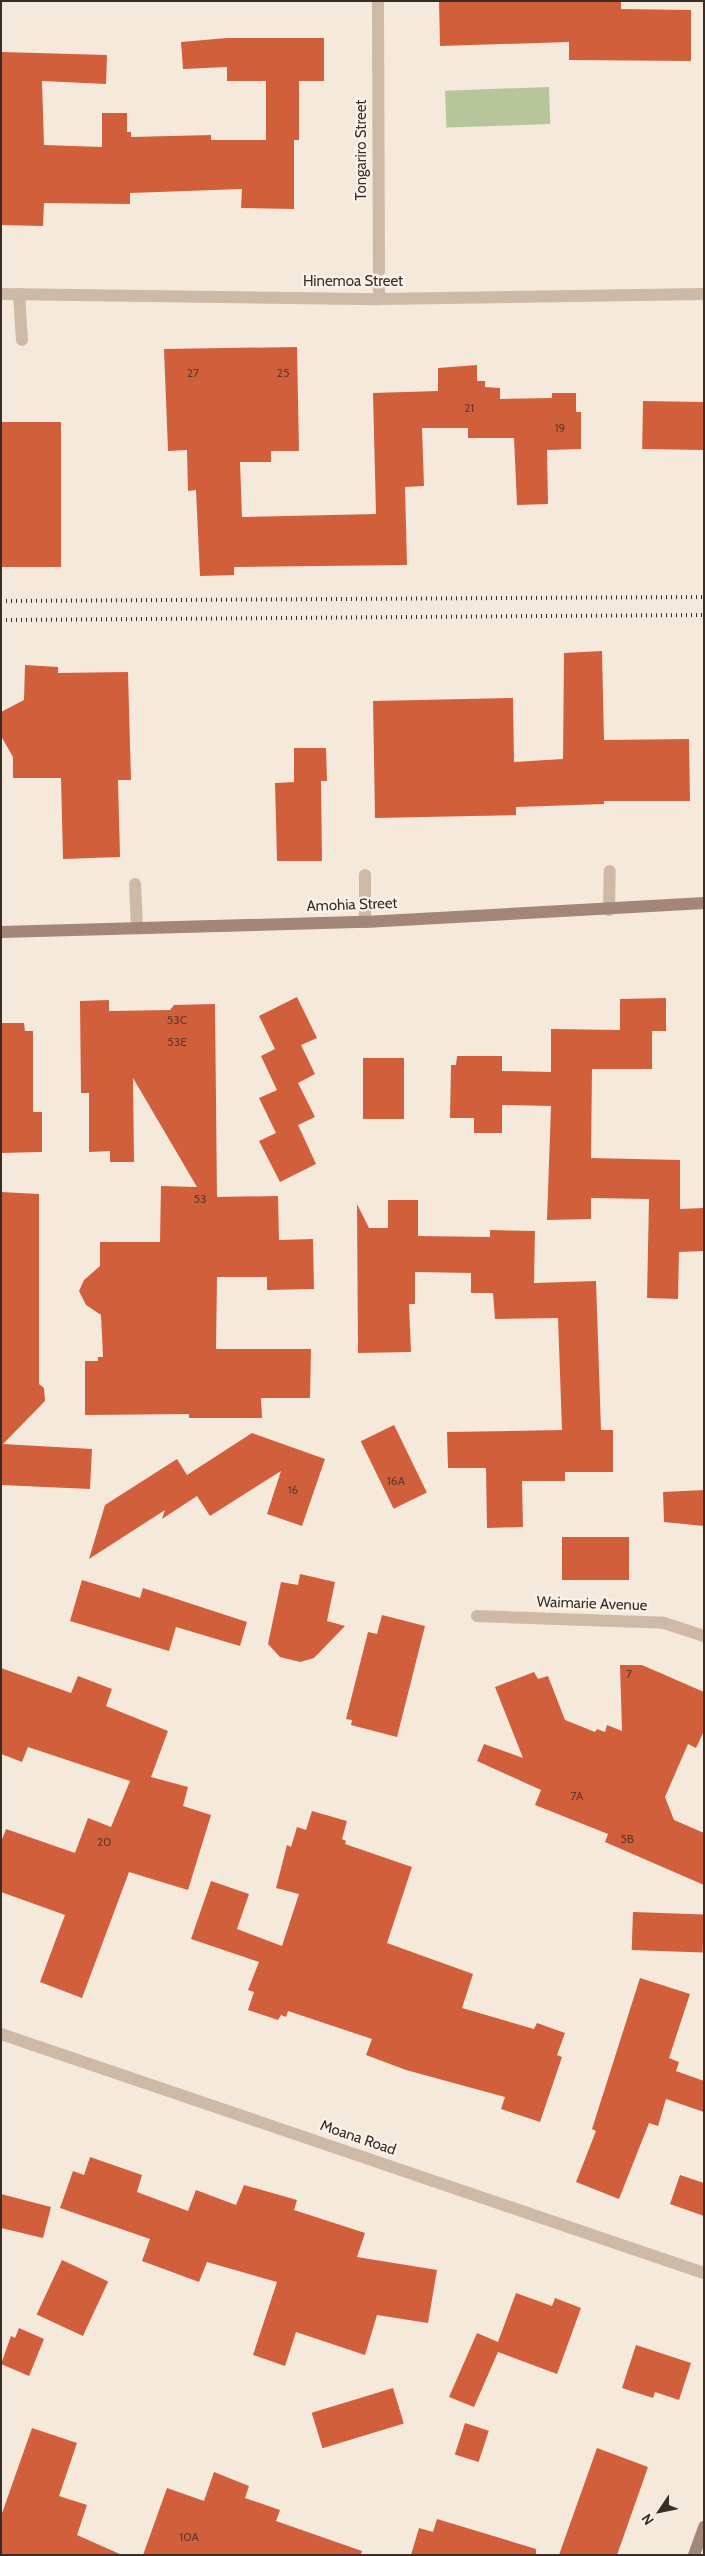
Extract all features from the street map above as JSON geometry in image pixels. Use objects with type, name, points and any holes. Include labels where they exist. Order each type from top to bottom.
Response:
[{"type":"main road","name":"Amohia Street","points":[[1,932],[138,926],[365,922],[609,910],[704,903]]},
{"type":"main road","points":[[694,2555],[704,2527]]},
{"type":"street","name":"Tongariro Street","points":[[378,1],[379,299]]},
{"type":"street","name":"Hinemoa Street","points":[[1,294],[379,299],[704,294]]},
{"type":"street","points":[[19,294],[22,340]]},
{"type":"street","points":[[609,910],[610,871]]},
{"type":"street","points":[[365,875],[365,922]]},
{"type":"street","points":[[135,884],[138,926]]},
{"type":"street","name":"Waimarie Avenue","points":[[477,1616],[664,1623],[704,1636]]},
{"type":"street","name":"Moana Road","points":[[1,2034],[704,2273]]},
{"type":"green space","points":[[549,87],[550,124],[446,128],[445,91]]},
{"type":"building","points":[[439,1],[621,1],[621,9],[691,10],[691,61],[569,60],[569,42],[440,46]]},
{"type":"building","points":[[227,38],[324,38],[324,81],[299,81],[299,140],[294,140],[294,209],[241,208],[242,189],[130,193],[130,204],[44,203],[43,226],[1,225],[1,52],[107,55],[106,84],[42,81],[44,145],[102,147],[102,113],[127,113],[127,132],[131,132],[131,137],[211,135],[211,140],[266,140],[266,81],[227,81],[227,67],[183,69],[181,42]]},
{"type":"building","points":[[297,347],[299,451],[271,451],[271,462],[240,462],[242,517],[376,514],[373,393],[438,391],[438,368],[477,365],[477,381],[485,381],[485,387],[500,388],[500,399],[552,398],[552,393],[576,393],[576,412],[581,412],[581,449],[547,450],[548,504],[517,505],[514,438],[468,438],[468,428],[422,428],[424,486],[405,487],[407,565],[234,567],[234,575],[200,576],[196,490],[188,491],[187,450],[168,451],[164,349]]},
{"type":"building","points":[[643,401],[704,402],[703,450],[642,449]]},
{"type":"building","points":[[1,422],[61,422],[61,567],[1,567]]},
{"type":"building","points":[[602,651],[604,740],[689,739],[690,801],[604,801],[604,804],[516,807],[516,815],[375,818],[373,701],[513,698],[514,762],[563,759],[564,653]]},
{"type":"building","points":[[25,665],[58,667],[58,673],[128,672],[131,780],[118,780],[120,857],[63,859],[61,778],[13,778],[13,757],[1,736],[1,712],[24,700]]},
{"type":"building","points":[[294,748],[326,748],[327,781],[321,781],[322,861],[277,861],[275,783],[294,782]]},
{"type":"building","points":[[297,997],[317,1038],[301,1045],[315,1074],[298,1083],[315,1117],[298,1125],[316,1164],[280,1182],[259,1141],[276,1133],[259,1098],[277,1090],[261,1056],[275,1049],[259,1016]]},
{"type":"building","points":[[666,998],[666,1031],[652,1031],[652,1069],[592,1069],[591,1158],[680,1160],[680,1209],[704,1208],[704,1251],[679,1252],[678,1299],[647,1298],[649,1199],[591,1198],[591,1219],[547,1220],[551,1106],[502,1105],[502,1133],[474,1133],[474,1118],[450,1118],[451,1065],[456,1065],[457,1056],[502,1056],[502,1071],[551,1072],[551,1029],[620,1030],[620,999]]},
{"type":"building","points":[[109,1000],[109,1011],[170,1010],[174,1005],[215,1004],[217,1197],[278,1196],[279,1240],[313,1239],[314,1289],[267,1290],[267,1277],[217,1277],[216,1349],[311,1349],[310,1398],[261,1398],[262,1418],[189,1418],[189,1414],[85,1415],[85,1361],[98,1361],[98,1357],[103,1357],[101,1315],[86,1305],[79,1291],[84,1280],[100,1266],[100,1242],[160,1242],[161,1186],[197,1187],[133,1078],[134,1162],[110,1162],[110,1151],[89,1152],[89,1093],[81,1093],[80,1001]]},
{"type":"building","points":[[1,1023],[24,1023],[25,1031],[33,1031],[33,1112],[42,1112],[42,1152],[1,1153]]},
{"type":"building","points":[[363,1058],[404,1058],[404,1119],[363,1119]]},
{"type":"building","points":[[1,1192],[39,1194],[39,1384],[44,1388],[45,1401],[3,1444],[92,1449],[90,1489],[1,1485]]},
{"type":"building","points":[[388,1200],[418,1200],[418,1236],[490,1237],[490,1230],[535,1231],[534,1283],[596,1281],[601,1430],[613,1430],[613,1472],[565,1472],[565,1481],[522,1481],[523,1527],[487,1528],[486,1468],[448,1468],[447,1432],[562,1430],[558,1318],[495,1319],[493,1293],[471,1293],[471,1273],[415,1272],[415,1304],[409,1304],[411,1352],[358,1353],[357,1204],[369,1228],[388,1228]]},
{"type":"building","points":[[394,1425],[427,1492],[394,1509],[361,1441]]},
{"type":"building","points":[[252,1433],[325,1459],[302,1526],[267,1514],[281,1471],[210,1516],[197,1496],[162,1519],[165,1510],[89,1559],[105,1505],[177,1459],[187,1475]]},
{"type":"building","points":[[704,1490],[704,1526],[664,1522],[663,1492]]},
{"type":"building","points":[[562,1537],[629,1537],[629,1580],[562,1580]]},
{"type":"building","points":[[300,1574],[335,1582],[327,1621],[345,1626],[314,1658],[300,1662],[280,1657],[268,1644],[281,1582],[298,1585]]},
{"type":"building","points":[[82,1580],[140,1598],[143,1588],[247,1622],[240,1646],[176,1627],[169,1651],[70,1621]]},
{"type":"building","points":[[382,1615],[425,1626],[397,1737],[351,1725],[352,1720],[346,1719],[368,1632],[377,1634]]},
{"type":"building","points":[[620,1665],[642,1665],[704,1692],[704,1731],[696,1748],[688,1744],[665,1797],[674,1820],[704,1833],[704,1885],[605,1842],[608,1834],[535,1805],[541,1790],[477,1761],[484,1744],[523,1758],[495,1687],[534,1672],[538,1679],[548,1676],[565,1720],[595,1732],[597,1729],[605,1732],[607,1725],[622,1731]]},
{"type":"building","points":[[1,1668],[71,1693],[78,1676],[112,1689],[106,1706],[168,1731],[151,1777],[188,1787],[183,1806],[211,1815],[188,1890],[129,1872],[82,1998],[40,1982],[65,1915],[1,1892],[1,1842],[6,1829],[75,1853],[88,1818],[111,1827],[130,1781],[28,1747],[22,1762],[1,1754]]},
{"type":"building","points":[[312,1811],[347,1821],[342,1839],[346,1841],[345,1844],[412,1867],[387,1943],[473,1974],[462,2008],[534,2029],[537,2023],[565,2033],[557,2055],[562,2057],[540,2122],[501,2109],[505,2097],[406,2070],[366,2055],[372,2039],[288,2011],[286,2017],[281,2015],[278,2020],[248,2010],[254,1992],[248,1990],[259,1962],[191,1939],[211,1881],[249,1894],[237,1929],[282,1946],[299,1894],[276,1888],[287,1845],[291,1847],[297,1827],[306,1830]]},
{"type":"building","points":[[633,1912],[704,1914],[703,1952],[632,1950]]},
{"type":"building","points":[[640,1978],[690,1994],[669,2058],[679,2062],[676,2071],[704,2081],[704,2112],[666,2099],[658,2126],[649,2123],[619,2199],[576,2182],[596,2131],[592,2129]]},
{"type":"building","points":[[90,2157],[142,2175],[137,2192],[188,2211],[196,2190],[236,2205],[244,2185],[297,2200],[294,2210],[365,2233],[357,2257],[437,2270],[428,2323],[377,2315],[365,2355],[296,2332],[285,2366],[253,2355],[277,2282],[207,2262],[199,2282],[142,2261],[150,2239],[60,2208],[73,2171],[84,2175]]},
{"type":"building","points":[[680,2175],[704,2183],[704,2216],[670,2204]]},
{"type":"building","points":[[1,2194],[51,2207],[43,2238],[1,2228]]},
{"type":"building","points":[[62,2260],[108,2282],[83,2336],[37,2314]]},
{"type":"building","points":[[516,2293],[552,2306],[555,2298],[581,2308],[557,2374],[498,2352],[474,2407],[449,2397],[477,2333],[498,2342]]},
{"type":"building","points":[[19,2328],[44,2339],[29,2376],[1,2364],[11,2336],[15,2338]]},
{"type":"building","points":[[636,2345],[691,2363],[679,2400],[655,2392],[653,2398],[622,2388]]},
{"type":"building","points":[[393,2388],[404,2423],[323,2448],[312,2413]]},
{"type":"building","points":[[465,2423],[489,2431],[479,2462],[455,2454]]},
{"type":"building","points":[[32,2428],[77,2443],[59,2496],[87,2505],[77,2535],[122,2555],[1,2555],[1,2516]]},
{"type":"building","points":[[597,2448],[648,2467],[617,2555],[559,2555]]},
{"type":"building","points":[[214,2472],[249,2486],[245,2498],[280,2510],[276,2521],[362,2551],[361,2555],[143,2555],[167,2488],[204,2501]]},
{"type":"building","points":[[437,2519],[536,2549],[536,2555],[411,2555],[419,2528],[433,2532]]},
{"type":"railway","points":[[1,601],[704,597]]},
{"type":"railway","points":[[1,620],[704,615]]}]
